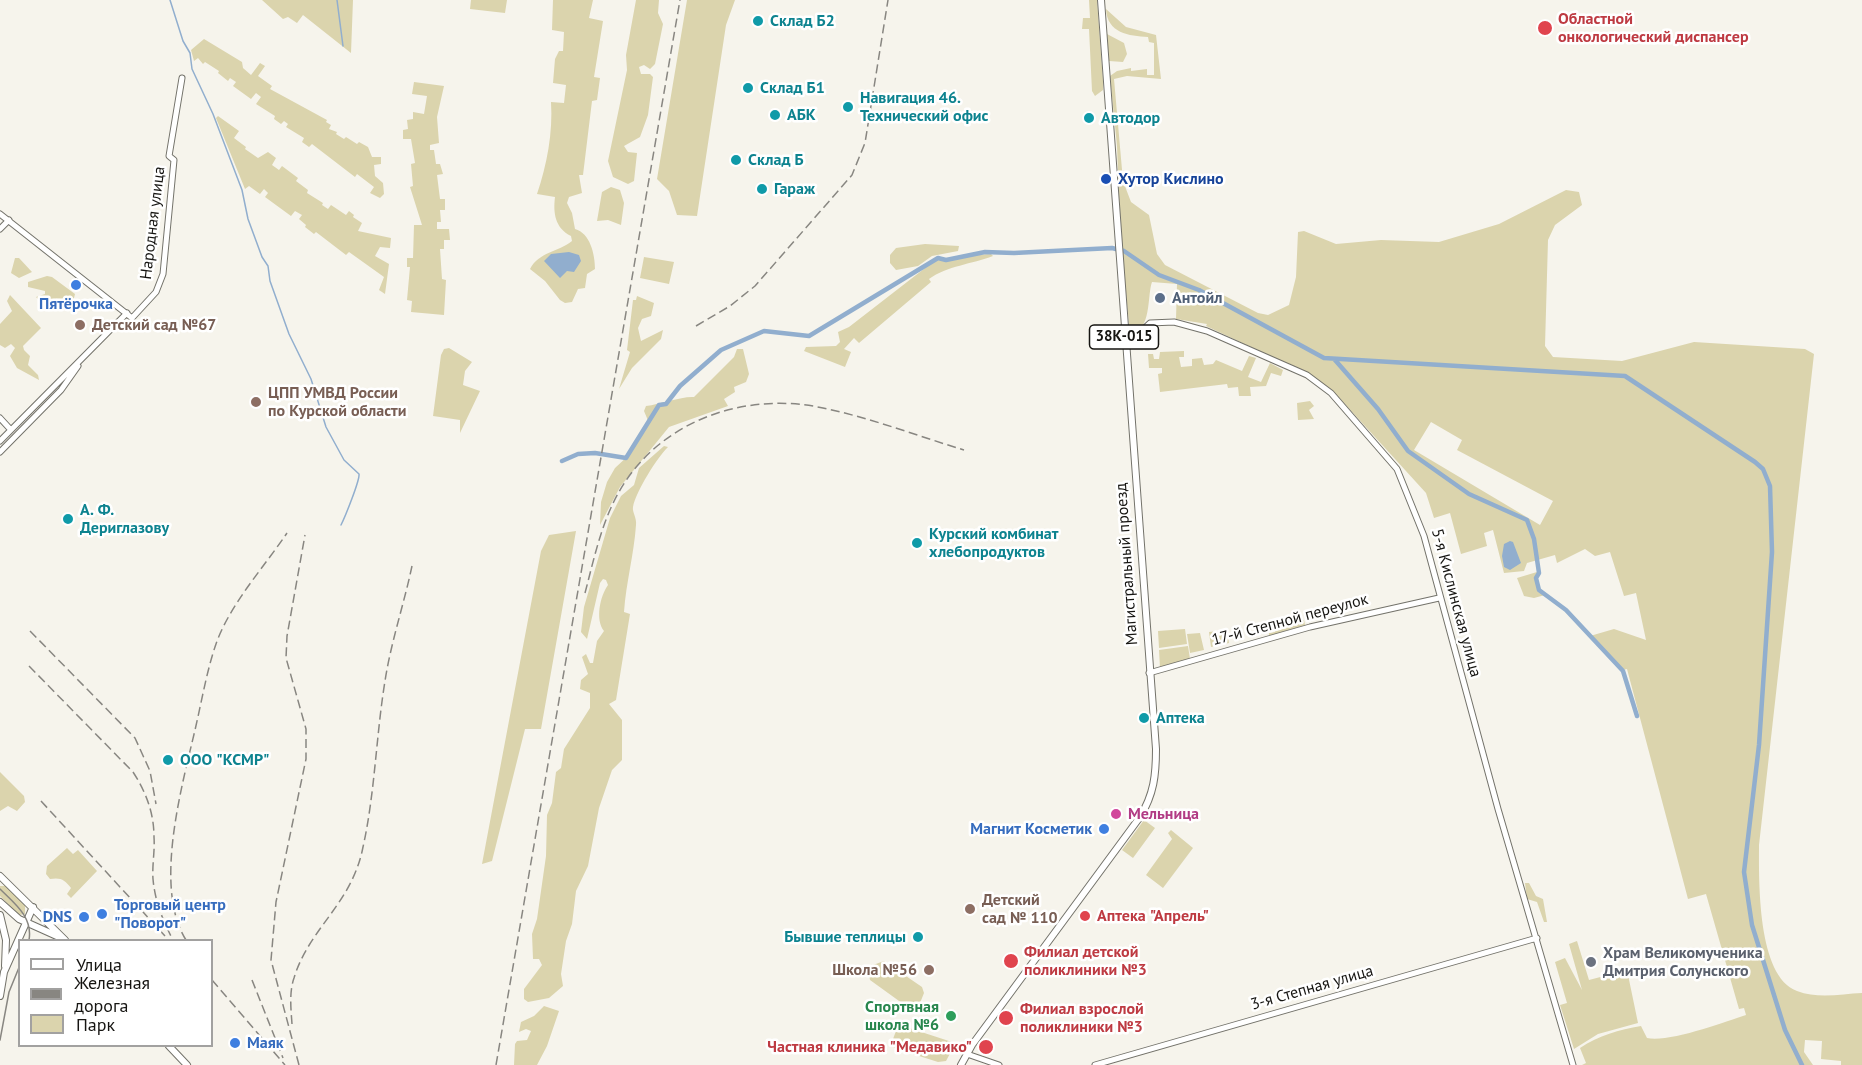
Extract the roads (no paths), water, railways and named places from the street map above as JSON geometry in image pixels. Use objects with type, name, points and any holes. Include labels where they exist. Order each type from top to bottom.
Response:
[{"type":"main road","name":"Магистральный проезд","points":[[961,1065],[1140,817],[1151,797],[1155,782],[1156,749],[1124,340],[1101,0]]},
{"type":"main road","points":[[0,876],[64,939]]},
{"type":"main road","points":[[0,902],[14,916],[63,939]]},
{"type":"main road","points":[[14,916],[23,919],[32,910]]},
{"type":"main road","points":[[20,939],[32,910]]},
{"type":"main road","points":[[0,915],[6,940],[0,996]]},
{"type":"main road","points":[[22,939],[31,932],[47,931]]},
{"type":"main road","points":[[4,972],[18,942]]},
{"type":"main road","points":[[13,952],[18,944]]},
{"type":"main road","points":[[169,1047],[188,1065]]},
{"type":"street","name":"Народная улица","points":[[0,441],[126,313],[132,318],[159,286],[164,264],[172,158],[182,78]]},
{"type":"street","points":[[0,213],[126,313]]},
{"type":"street","points":[[0,229],[9,220]]},
{"type":"street","name":"5-я Кислинская улица","points":[[1124,340],[1136,336],[1150,323],[1177,322],[1225,337],[1288,365],[1331,393],[1397,469],[1418,517],[1439,598],[1573,1065]]},
{"type":"street","name":"Народная улица","points":[[0,452],[61,390],[84,357]]},
{"type":"street","points":[[0,418],[11,429]]},
{"type":"street","name":"17-й Степной переулок","points":[[1149,674],[1310,627],[1439,598]]},
{"type":"street","name":"3-я Степная улица","points":[[1095,1065],[1537,938]]},
{"type":"street","points":[[967,1054],[999,1065]]},
{"type":"water","points":[[569,252],[579,255],[581,261],[574,272],[567,271],[560,278],[544,261],[551,254]]},
{"type":"water","points":[[1513,542],[1521,563],[1510,570],[1504,567],[1502,556],[1504,544]]},
{"type":"waterway","points":[[170,0],[183,41],[190,53],[192,69],[213,114],[242,190],[248,219],[262,257],[268,266],[270,281],[289,334],[311,379],[326,427],[344,460],[359,474],[355,491],[341,525]]},
{"type":"waterway","points":[[337,0],[343,46]]},
{"type":"waterway","points":[[562,461],[578,454],[595,453],[626,458],[659,405],[666,404],[680,386],[721,350],[764,331],[809,336],[938,258],[946,260],[985,252],[1014,253],[1112,248],[1124,251],[1159,275],[1199,290],[1324,358],[1625,376],[1755,462],[1763,469],[1770,486],[1772,552],[1759,745],[1744,872],[1752,925],[1785,1030],[1802,1065]]},
{"type":"waterway","points":[[1335,360],[1378,409],[1408,451],[1469,494],[1527,520],[1534,539],[1539,573],[1536,578],[1539,590],[1566,610],[1623,671],[1637,716]]},
{"type":"tram line","points":[[0,889],[26,918],[30,932],[29,939]]},
{"type":"tram line","points":[[0,1040],[9,992],[18,970]]},
{"type":"railway","points":[[496,1065],[680,0]]},
{"type":"railway","points":[[696,326],[730,306],[755,286],[852,175],[865,143],[888,0]]},
{"type":"railway","points":[[585,593],[605,522],[625,482],[643,460],[664,441],[687,426],[713,415],[740,407],[795,404],[859,417],[964,450]]},
{"type":"railway","points":[[186,939],[176,918],[172,893],[173,836],[183,779],[207,674],[217,641],[231,612],[287,533]]},
{"type":"railway","points":[[299,1065],[271,960],[276,902],[306,759],[306,729],[286,658],[287,636],[305,535]]},
{"type":"railway","points":[[292,1024],[291,989],[301,960],[350,884],[363,847],[385,681],[412,566]]},
{"type":"railway","points":[[30,631],[135,738],[150,771],[156,804]]},
{"type":"railway","points":[[29,666],[133,772],[142,787],[153,820],[153,879],[156,896],[173,939]]},
{"type":"railway","points":[[41,801],[165,936]]},
{"type":"railway","points":[[252,980],[283,1058]]},
{"type":"railway","points":[[213,981],[285,1065]]},
{"type":"place","name":"Склад Б2","points":[[758,21]]},
{"type":"place","name":"Областной онкологический диспансер","points":[[1545,28]]},
{"type":"place","name":"Склад Б1","points":[[748,88]]},
{"type":"place","name":"Навигация 46. Технический офис","points":[[848,107]]},
{"type":"place","name":"АБК","points":[[775,115]]},
{"type":"place","name":"Автодор","points":[[1089,118]]},
{"type":"place","name":"Склад Б","points":[[736,160]]},
{"type":"place","name":"Хутор Кислино","points":[[1106,179]]},
{"type":"place","name":"Гараж","points":[[762,189]]},
{"type":"place","name":"Пятёрочка","points":[[76,285]]},
{"type":"place","name":"Антойл","points":[[1160,298]]},
{"type":"place","name":"Детский сад №67","points":[[80,325]]},
{"type":"place","name":"ЦПП УМВД России по Курской области","points":[[256,402]]},
{"type":"place","name":"А. Ф. Дериглазову","points":[[68,519]]},
{"type":"place","name":"Курский комбинат хлебопродуктов","points":[[917,543]]},
{"type":"place","name":"Аптека","points":[[1144,718]]},
{"type":"place","name":"ООО \"КСМР\"","points":[[168,760]]},
{"type":"place","name":"Мельница","points":[[1116,814]]},
{"type":"place","name":"Магнит Косметик","points":[[1104,829]]},
{"type":"place","name":"Детский сад № 110","points":[[970,909]]},
{"type":"place","name":"Торговый центр \"Поворот\"","points":[[102,914]]},
{"type":"place","name":"Аптека \"Апрель\"","points":[[1085,916]]},
{"type":"place","name":"DNS","points":[[84,917]]},
{"type":"place","name":"Бывшие теплицы","points":[[918,937]]},
{"type":"place","name":"Филиал детской поликлиники №3","points":[[1011,961]]},
{"type":"place","name":"Храм Великомученика Дмитрия Солунского","points":[[1591,962]]},
{"type":"place","name":"Школа №56","points":[[929,970]]},
{"type":"place","name":"Спортвная школа №6","points":[[951,1016]]},
{"type":"place","name":"Филиал взрослой поликлиники №3","points":[[1006,1018]]},
{"type":"place","name":"Маяк","points":[[235,1043]]},
{"type":"place","name":"Частная клиника \"Медавико\"","points":[[986,1047]]}]
